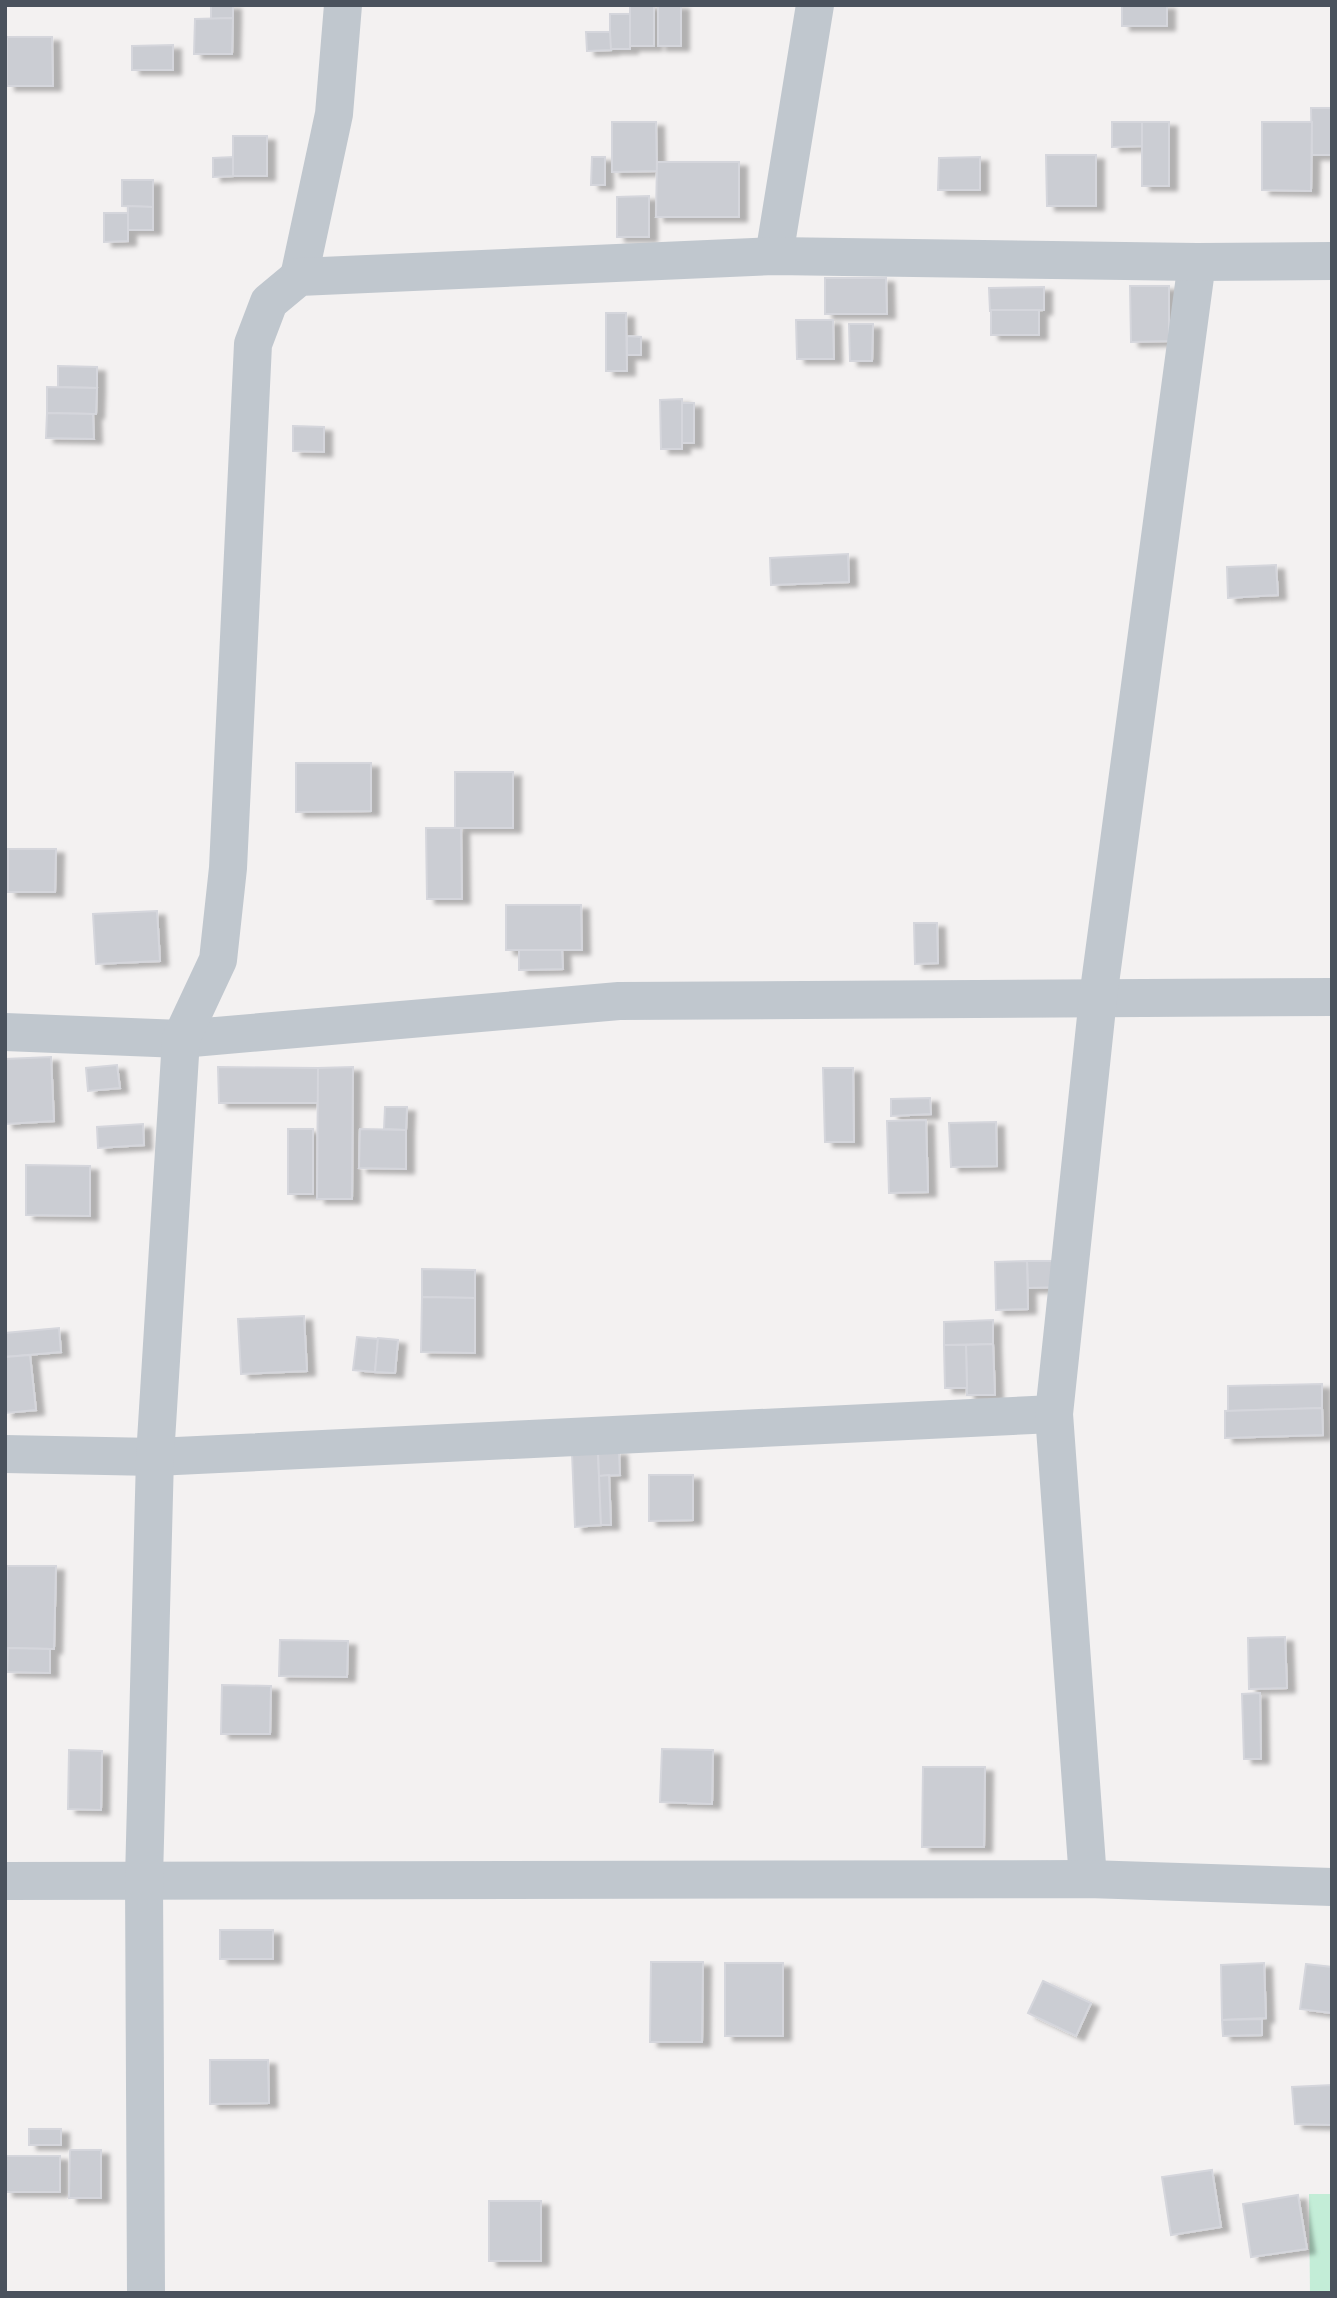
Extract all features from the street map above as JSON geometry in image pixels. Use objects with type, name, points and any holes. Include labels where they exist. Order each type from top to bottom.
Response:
[{"type":"street","points":[[299,277],[334,114],[344,5]]},
{"type":"street","points":[[775,256],[815,5]]},
{"type":"street","points":[[146,2293],[144,1879],[155,1457],[181,1039],[218,960],[228,868],[253,344],[269,302],[299,277],[775,256],[1197,262],[1332,261]]},
{"type":"street","points":[[1088,1879],[1054,1414],[1098,998],[1197,262]]},
{"type":"street","points":[[5,1032],[181,1039],[619,1001],[1332,997]]},
{"type":"street","points":[[5,1454],[155,1457],[1054,1414]]},
{"type":"street","points":[[5,1881],[1088,1879],[1332,1886]]},
{"type":"green space","points":[[1309,2194],[1332,2194],[1332,2293],[1310,2293]]},
{"type":"building","points":[[211,5],[233,5],[233,18],[211,19]]},
{"type":"building","points":[[630,5],[654,5],[654,46],[630,46]]},
{"type":"building","points":[[658,5],[681,5],[681,46],[658,46]]},
{"type":"building","points":[[1122,5],[1167,5],[1167,26],[1122,26]]},
{"type":"building","points":[[610,14],[630,14],[630,49],[610,49]]},
{"type":"building","points":[[233,18],[232,54],[194,54],[195,19]]},
{"type":"building","points":[[586,32],[610,32],[611,50],[587,51]]},
{"type":"building","points":[[7,37],[52,37],[53,86],[7,86]]},
{"type":"building","points":[[173,45],[173,70],[132,70],[132,46]]},
{"type":"building","points":[[1311,108],[1332,108],[1332,155],[1312,155]]},
{"type":"building","points":[[612,122],[656,122],[657,171],[612,172]]},
{"type":"building","points":[[1112,122],[1142,122],[1142,146],[1112,147]]},
{"type":"building","points":[[1142,122],[1169,122],[1169,186],[1142,186]]},
{"type":"building","points":[[1262,122],[1312,122],[1311,191],[1262,190]]},
{"type":"building","points":[[233,136],[267,136],[267,176],[233,176]]},
{"type":"building","points":[[1046,155],[1096,155],[1096,206],[1047,206]]},
{"type":"building","points":[[233,157],[233,176],[213,177],[213,158]]},
{"type":"building","points":[[592,157],[605,157],[605,185],[591,185]]},
{"type":"building","points":[[980,157],[980,190],[938,190],[939,158]]},
{"type":"building","points":[[657,162],[739,162],[739,217],[656,217]]},
{"type":"building","points":[[122,180],[153,180],[153,207],[122,206]]},
{"type":"building","points":[[649,196],[649,237],[617,237],[617,197]]},
{"type":"building","points":[[128,206],[153,207],[153,230],[128,230]]},
{"type":"building","points":[[104,213],[128,213],[128,241],[104,242]]},
{"type":"building","points":[[825,278],[886,278],[887,314],[825,314]]},
{"type":"building","points":[[1130,286],[1169,286],[1169,341],[1131,342]]},
{"type":"building","points":[[1044,287],[1044,310],[990,311],[989,288]]},
{"type":"building","points":[[991,310],[1039,310],[1039,335],[991,335]]},
{"type":"building","points":[[606,313],[626,313],[627,371],[606,371]]},
{"type":"building","points":[[796,320],[833,320],[834,359],[797,359]]},
{"type":"building","points":[[849,324],[873,324],[872,361],[850,361]]},
{"type":"building","points":[[627,336],[641,337],[641,355],[627,355]]},
{"type":"building","points":[[58,366],[97,367],[97,388],[58,387]]},
{"type":"building","points":[[47,387],[97,388],[96,414],[47,413]]},
{"type":"building","points":[[682,399],[682,449],[661,449],[660,400]]},
{"type":"building","points":[[682,403],[694,403],[694,443],[682,443]]},
{"type":"building","points":[[47,413],[93,414],[94,439],[46,438]]},
{"type":"building","points":[[293,426],[324,427],[324,452],[293,451]]},
{"type":"building","points":[[848,554],[849,582],[771,585],[770,558]]},
{"type":"building","points":[[1276,565],[1278,595],[1228,598],[1227,567]]},
{"type":"building","points":[[296,763],[371,763],[371,811],[296,812]]},
{"type":"building","points":[[455,772],[513,772],[513,828],[455,828]]},
{"type":"building","points":[[426,828],[461,828],[462,899],[427,899]]},
{"type":"building","points":[[8,849],[56,849],[55,892],[8,892]]},
{"type":"building","points":[[506,905],[581,905],[582,950],[506,950]]},
{"type":"building","points":[[157,911],[160,961],[96,964],[93,914]]},
{"type":"building","points":[[914,923],[937,923],[938,963],[915,964]]},
{"type":"building","points":[[519,950],[562,950],[563,969],[519,970]]},
{"type":"building","points":[[51,1057],[54,1121],[5,1124],[5,1059]]},
{"type":"building","points":[[117,1065],[120,1088],[88,1091],[86,1068]]},
{"type":"building","points":[[218,1067],[318,1068],[318,1103],[219,1103]]},
{"type":"building","points":[[353,1067],[352,1199],[317,1199],[318,1068]]},
{"type":"building","points":[[823,1068],[853,1068],[854,1142],[825,1142]]},
{"type":"building","points":[[930,1098],[931,1114],[891,1116],[891,1099]]},
{"type":"building","points":[[385,1107],[407,1107],[406,1130],[384,1129]]},
{"type":"building","points":[[926,1120],[928,1192],[889,1193],[887,1121]]},
{"type":"building","points":[[996,1122],[997,1166],[951,1167],[949,1123]]},
{"type":"building","points":[[143,1124],[144,1145],[98,1148],[97,1127]]},
{"type":"building","points":[[288,1129],[313,1129],[313,1194],[288,1194]]},
{"type":"building","points":[[360,1129],[406,1130],[406,1169],[359,1168]]},
{"type":"building","points":[[26,1165],[90,1166],[90,1216],[26,1215]]},
{"type":"building","points":[[1027,1261],[1065,1261],[1065,1287],[1028,1288]]},
{"type":"building","points":[[1027,1261],[1028,1309],[996,1310],[995,1262]]},
{"type":"building","points":[[422,1269],[475,1270],[475,1298],[422,1297]]},
{"type":"building","points":[[422,1297],[475,1298],[475,1353],[421,1352]]},
{"type":"building","points":[[304,1316],[307,1371],[241,1374],[238,1319]]},
{"type":"building","points":[[993,1320],[993,1344],[944,1345],[944,1322]]},
{"type":"building","points":[[59,1328],[61,1352],[5,1357],[5,1333]]},
{"type":"building","points":[[357,1337],[378,1339],[375,1372],[353,1370]]},
{"type":"building","points":[[378,1338],[398,1340],[395,1373],[375,1372]]},
{"type":"building","points":[[993,1344],[995,1395],[967,1395],[966,1345]]},
{"type":"building","points":[[944,1345],[966,1345],[967,1388],[945,1388]]},
{"type":"building","points":[[30,1355],[36,1410],[5,1413],[5,1357]]},
{"type":"building","points":[[1322,1384],[1322,1408],[1228,1411],[1228,1386]]},
{"type":"building","points":[[1322,1408],[1323,1435],[1225,1438],[1225,1411]]},
{"type":"building","points":[[598,1451],[601,1525],[575,1527],[572,1453]]},
{"type":"building","points":[[598,1451],[619,1451],[620,1475],[599,1476]]},
{"type":"building","points":[[609,1475],[611,1525],[601,1525],[599,1476]]},
{"type":"building","points":[[649,1475],[693,1475],[693,1520],[649,1521]]},
{"type":"building","points":[[7,1566],[56,1566],[54,1649],[5,1648]]},
{"type":"building","points":[[1285,1637],[1287,1688],[1249,1689],[1248,1638]]},
{"type":"building","points":[[280,1640],[348,1641],[347,1677],[279,1676]]},
{"type":"building","points":[[8,1648],[50,1649],[50,1673],[7,1672]]},
{"type":"building","points":[[222,1685],[271,1686],[270,1734],[221,1734]]},
{"type":"building","points":[[1260,1693],[1261,1759],[1244,1759],[1242,1694]]},
{"type":"building","points":[[662,1749],[713,1750],[712,1804],[660,1802]]},
{"type":"building","points":[[69,1750],[102,1751],[101,1810],[68,1809]]},
{"type":"building","points":[[923,1767],[985,1767],[984,1847],[922,1847]]},
{"type":"building","points":[[220,1930],[273,1930],[273,1959],[220,1959]]},
{"type":"building","points":[[651,1962],[703,1962],[702,2042],[650,2042]]},
{"type":"building","points":[[725,1963],[783,1963],[783,2036],[725,2036]]},
{"type":"building","points":[[1264,1963],[1266,2018],[1222,2020],[1221,1965]]},
{"type":"building","points":[[1306,1964],[1332,1967],[1332,2013],[1300,2009]]},
{"type":"building","points":[[1043,1981],[1091,2003],[1076,2036],[1028,2013]]},
{"type":"building","points":[[1262,2019],[1262,2035],[1223,2036],[1222,2020]]},
{"type":"building","points":[[210,2060],[268,2060],[269,2103],[210,2104]]},
{"type":"building","points":[[1332,2085],[1332,2125],[1295,2124],[1292,2087]]},
{"type":"building","points":[[29,2129],[61,2129],[61,2145],[29,2145]]},
{"type":"building","points":[[70,2150],[101,2150],[101,2198],[69,2198]]},
{"type":"building","points":[[5,2156],[60,2156],[60,2192],[5,2192]]},
{"type":"building","points":[[1212,2170],[1221,2227],[1171,2235],[1162,2177]]},
{"type":"building","points":[[1298,2195],[1307,2249],[1251,2257],[1243,2204]]},
{"type":"building","points":[[489,2201],[541,2201],[541,2261],[489,2261]]}]
